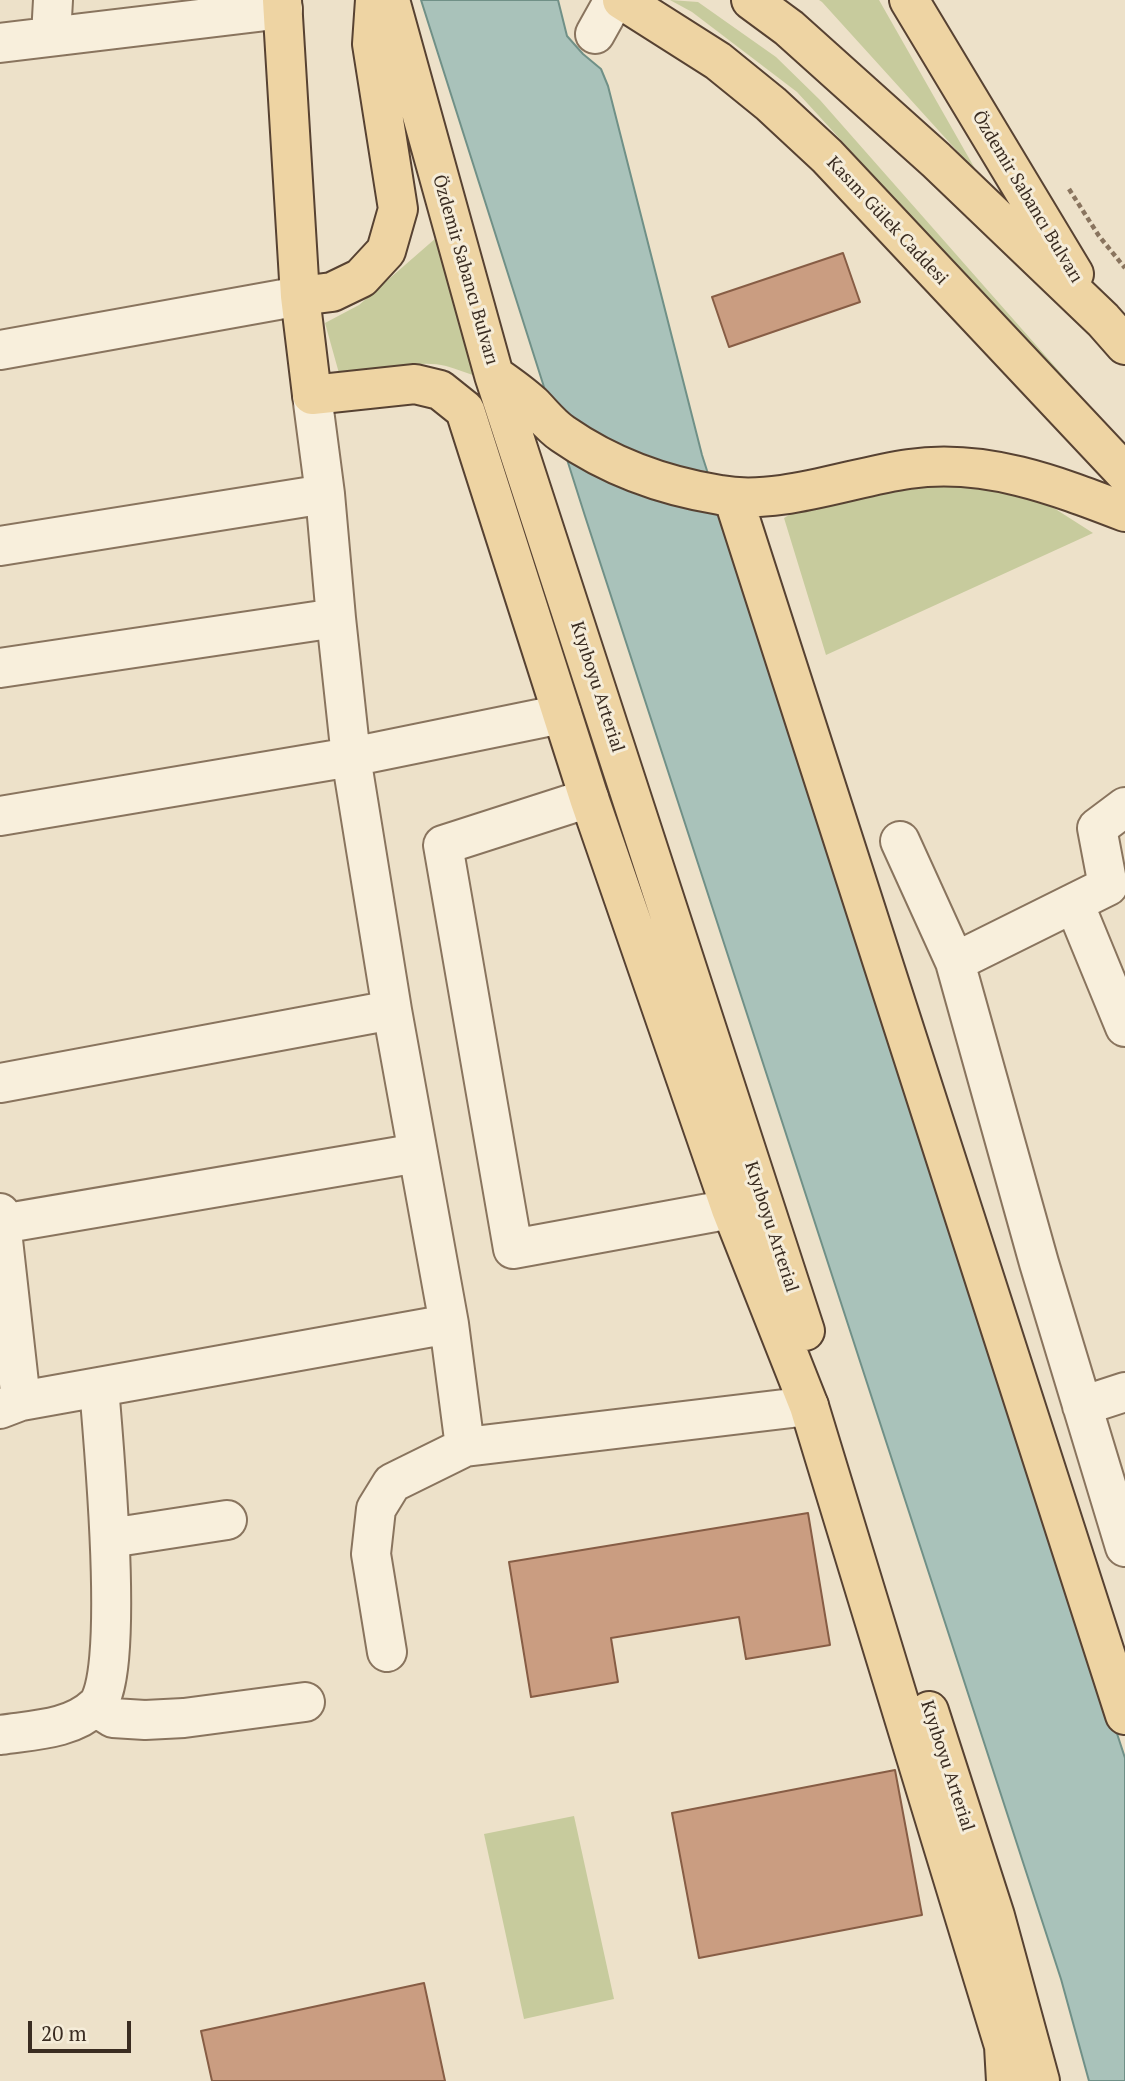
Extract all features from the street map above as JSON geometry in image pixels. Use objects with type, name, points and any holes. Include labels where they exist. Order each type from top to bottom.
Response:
[{"type":"main road","points":[[300,296],[332,292],[361,278],[386,251],[398,209],[372,44],[375,0]]},
{"type":"main road","name":"Özdemir Sabancı Bulvarı","points":[[390,0],[494,375],[530,402],[561,432],[605,459],[632,471],[668,483],[727,496],[792,493],[909,469],[948,466],[1024,476],[1125,512]]},
{"type":"main road","name":"Kasım Gülek Caddesi","points":[[622,0],[718,61],[790,121],[827,156],[1125,473]]},
{"type":"main road","points":[[751,0],[789,28],[936,160],[1114,333]]},
{"type":"main road","name":"Özdemir Sabancı Bulvarı","points":[[909,0],[1114,333]]},
{"type":"main road","points":[[282,5],[300,296],[312,395],[415,384],[440,390],[465,410],[589,798],[731,1209],[809,1406],[1004,2046],[1006,2081]]},
{"type":"main road","name":"Kıyıboyu Arterial","points":[[494,375],[995,1916],[1040,2081]]},
{"type":"main road","points":[[727,496],[1125,1715]]},
{"type":"street","points":[[596,34],[614,0]]},
{"type":"street","points":[[0,43],[52,18],[282,5]]},
{"type":"street","points":[[0,350],[300,296]]},
{"type":"street","points":[[312,395],[325,494],[335,618],[351,757],[392,1010],[449,1324],[465,1447]]},
{"type":"street","points":[[0,546],[325,494]]},
{"type":"street","points":[[0,668],[335,618]]},
{"type":"street","points":[[0,816],[351,757],[562,714]]},
{"type":"street","points":[[589,798],[443,845],[513,1249],[731,1209]]},
{"type":"street","points":[[955,962],[1108,886],[1097,828],[1125,807]]},
{"type":"street","points":[[900,841],[955,962],[1082,1406],[1117,1495],[1125,1547]]},
{"type":"street","points":[[1074,903],[1125,1027]]},
{"type":"street","points":[[0,1083],[392,1010]]},
{"type":"street","points":[[418,1153],[1,1219],[10,1405],[449,1324]]},
{"type":"street","points":[[0,1735],[59,1726],[79,1719],[98,1705],[104,1695],[108,1668],[112,1565],[99,1387]]},
{"type":"street","points":[[1082,1406],[1125,1392]]},
{"type":"street","points":[[387,1652],[371,1554],[376,1508],[391,1483],[465,1447],[809,1406]]},
{"type":"street","points":[[110,1538],[227,1520]]},
{"type":"street","points":[[98,1705],[113,1718],[145,1720],[184,1718],[305,1702]]},
{"type":"green space","points":[[670,0],[698,2],[776,57],[820,100],[1125,446],[1125,460],[797,92],[692,12]]},
{"type":"green space","points":[[819,0],[879,0],[978,174],[822,2]]},
{"type":"green space","points":[[436,238],[478,377],[446,366],[420,364],[393,368],[342,384],[325,323],[359,305]]},
{"type":"green space","points":[[924,477],[989,485],[1046,503],[1093,533],[826,655],[784,518],[806,505]]},
{"type":"green space","points":[[574,1816],[614,1999],[524,2019],[484,1834]]},
{"type":"water","points":[[421,0],[558,0],[567,36],[601,69],[608,86],[702,455],[887,1032],[1125,1758],[1125,2081],[1089,2081],[1061,1979],[585,516]]},
{"type":"building","points":[[843,253],[860,302],[729,347],[712,297]]},
{"type":"building","points":[[808,1513],[830,1645],[746,1659],[739,1617],[611,1638],[618,1682],[531,1697],[509,1562]]},
{"type":"building","points":[[895,1770],[922,1915],[699,1958],[672,1813]]},
{"type":"building","points":[[424,1983],[445,2081],[212,2081],[201,2031]]}]
